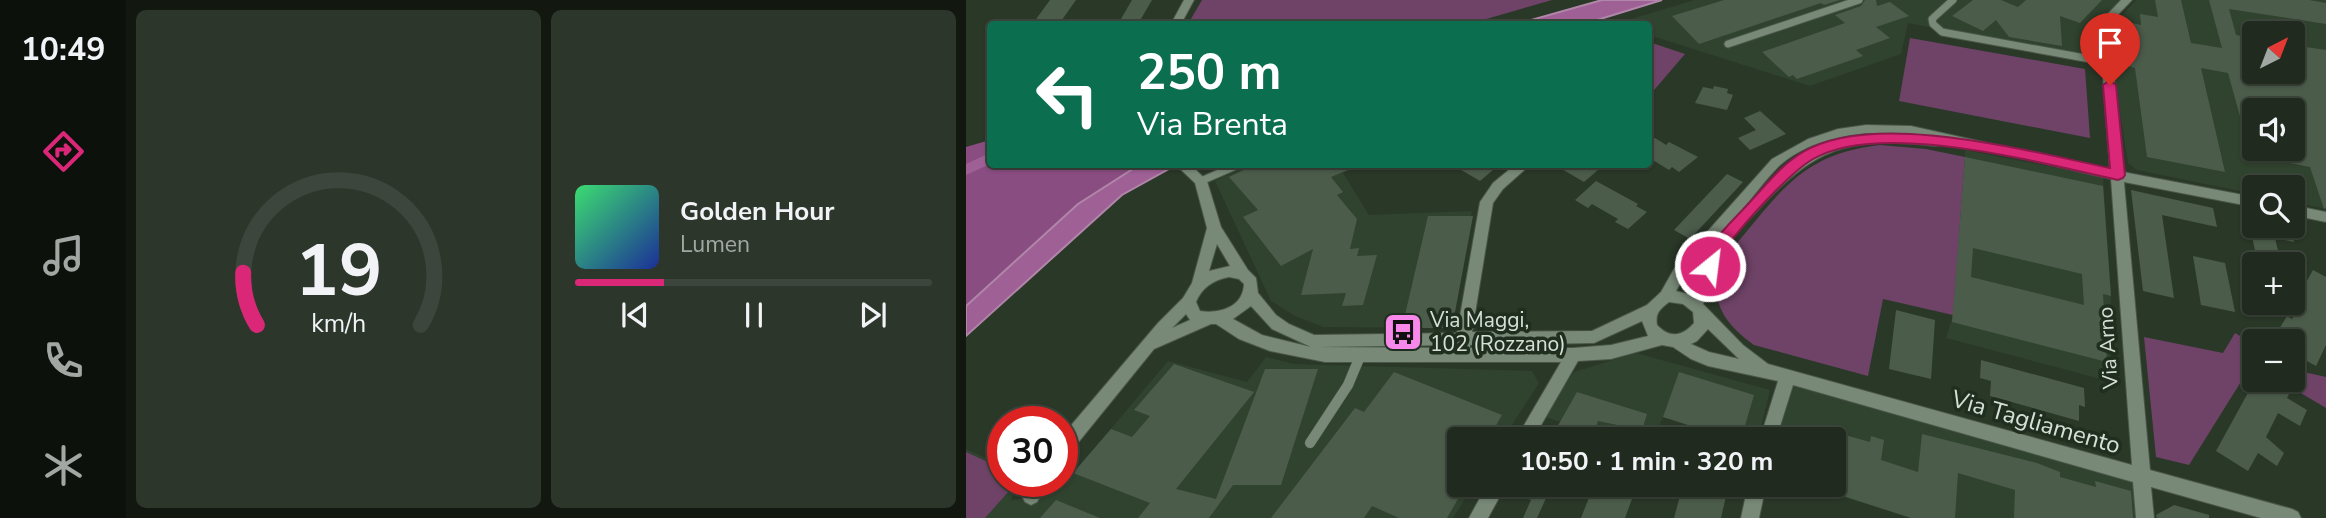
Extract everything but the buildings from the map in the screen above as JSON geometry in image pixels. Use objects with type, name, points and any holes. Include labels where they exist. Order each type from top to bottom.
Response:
[{"type":"street","points":[[1178,21],[1189,0]]},
{"type":"street","name":"Via Arno","points":[[2127,0],[2104,23],[2145,518]]},
{"type":"street","points":[[1250,293],[1264,314],[1282,330],[1314,341],[1363,348],[1462,347],[1594,337],[1649,310],[1666,296],[1679,273],[1776,162],[1796,148],[1835,133],[1878,128],[1938,133],[1999,150],[2242,200]]},
{"type":"street","points":[[1462,347],[1573,355],[1611,352],[1661,339],[1677,342],[1689,340],[1702,326],[1699,309],[1715,250],[1766,191],[1787,170],[1809,154],[1842,142],[1885,138],[1999,150]]},
{"type":"street","points":[[1151,344],[1235,311],[1250,293],[1251,282],[1214,228],[1201,181],[1186,168]]},
{"type":"street","points":[[1462,347],[1487,202],[1498,186],[1520,168]]},
{"type":"street","points":[[2305,213],[2326,217]]},
{"type":"street","points":[[1078,430],[1163,327],[1189,302],[1199,283],[1214,228]]},
{"type":"street","points":[[1199,283],[1221,272],[1243,274]]},
{"type":"street","points":[[1666,296],[1682,296],[1699,309]]},
{"type":"street","points":[[1189,302],[1194,315],[1214,319],[1239,334],[1288,350],[1325,355],[1363,348]]},
{"type":"street","name":"Via Tagliamento","points":[[1699,309],[1738,350],[1768,371]]},
{"type":"street","points":[[1649,310],[1647,318],[1650,329],[1661,339]]},
{"type":"street","name":"Via Tagliamento","points":[[1677,342],[1687,352],[1768,371],[2292,518]]},
{"type":"street","points":[[1531,427],[1573,355]]},
{"type":"street","points":[[1772,427],[1787,378]]},
{"type":"street","points":[[1478,518],[1490,497]]},
{"type":"street","points":[[1750,518],[1754,497]]},
{"type":"lane","points":[[1728,44],[1859,0]]},
{"type":"lane","points":[[1948,1],[1932,19],[1933,24],[1942,32],[2108,62]]},
{"type":"lane","points":[[1201,181],[1231,168]]},
{"type":"lane","points":[[1310,443],[1348,385],[1363,348]]},
{"type":"shaded area","points":[[1202,0],[1552,0],[1479,21],[1190,21]]},
{"type":"shaded area","points":[[1602,0],[1662,0],[1594,21],[1528,21]]},
{"type":"shaded area","points":[[1695,0],[2127,0],[2104,23],[2107,62],[1908,23],[1901,54],[1810,86],[1652,36],[1652,21],[1624,21]]},
{"type":"shaded area","points":[[2136,0],[2326,0],[2326,209],[2305,205],[2305,175],[2242,175],[2242,192],[2137,170],[2128,163],[2112,64],[2111,28]]},
{"type":"shaded area","points":[[1910,38],[2085,69],[2090,138],[1899,101]]},
{"type":"shaded area","points":[[1652,43],[1685,54],[1652,92]]},
{"type":"shaded area","points":[[987,141],[987,168],[1134,168],[1078,204],[966,306],[966,147]]},
{"type":"shaded area","points":[[1880,145],[1926,149],[1965,157],[1953,315],[1883,299],[1868,376],[1754,345],[1731,325],[1719,303],[1718,279],[1730,251],[1793,180],[1829,157]]},
{"type":"shaded area","points":[[1965,150],[2103,177],[2111,296],[2112,382],[1946,338],[1953,315]]},
{"type":"shaded area","points":[[1134,168],[1171,168],[1122,195],[966,336],[966,306],[1078,204]]},
{"type":"shaded area","points":[[1243,168],[1356,168],[1343,173],[1369,215],[1472,211],[1452,328],[1323,327],[1295,316],[1271,301],[1215,181]]},
{"type":"shaded area","points":[[2235,333],[2242,337],[2242,380],[2189,465],[2156,457],[2144,337],[2223,353]]},
{"type":"shaded area","points":[[1636,353],[1770,390],[1761,427],[1694,427],[1663,417],[1659,427],[1576,427],[1542,416],[1574,372]]},
{"type":"shaded area","points":[[1266,357],[1294,364],[1532,371],[1539,383],[1511,427],[1447,427],[1447,497],[1466,497],[1453,518],[966,518],[966,449],[987,459],[987,497],[1012,497],[1010,501],[1027,497],[1078,497],[1078,468],[1168,361],[1247,382]]},
{"type":"shaded area","points":[[2305,372],[2326,377],[2326,408],[2299,392],[2305,392]]},
{"type":"shaded area","points":[[1787,378],[2141,477],[2145,518],[1911,518],[1844,497],[1846,497],[1846,427],[1772,427]]},
{"type":"shaded area","points":[[966,452],[987,462],[987,497],[1004,497],[985,518],[966,518]]},
{"type":"waterway","points":[[966,170],[987,160]]},
{"type":"place","name":"Via Maggi, 102 (Rozzano)","points":[[1403,332]]},
{"type":"route","points":[[1710,266],[1715,250],[1787,170],[1809,154],[1842,142],[1885,138],[1918,140],[1999,150],[2118,175],[2110,85]]}]
